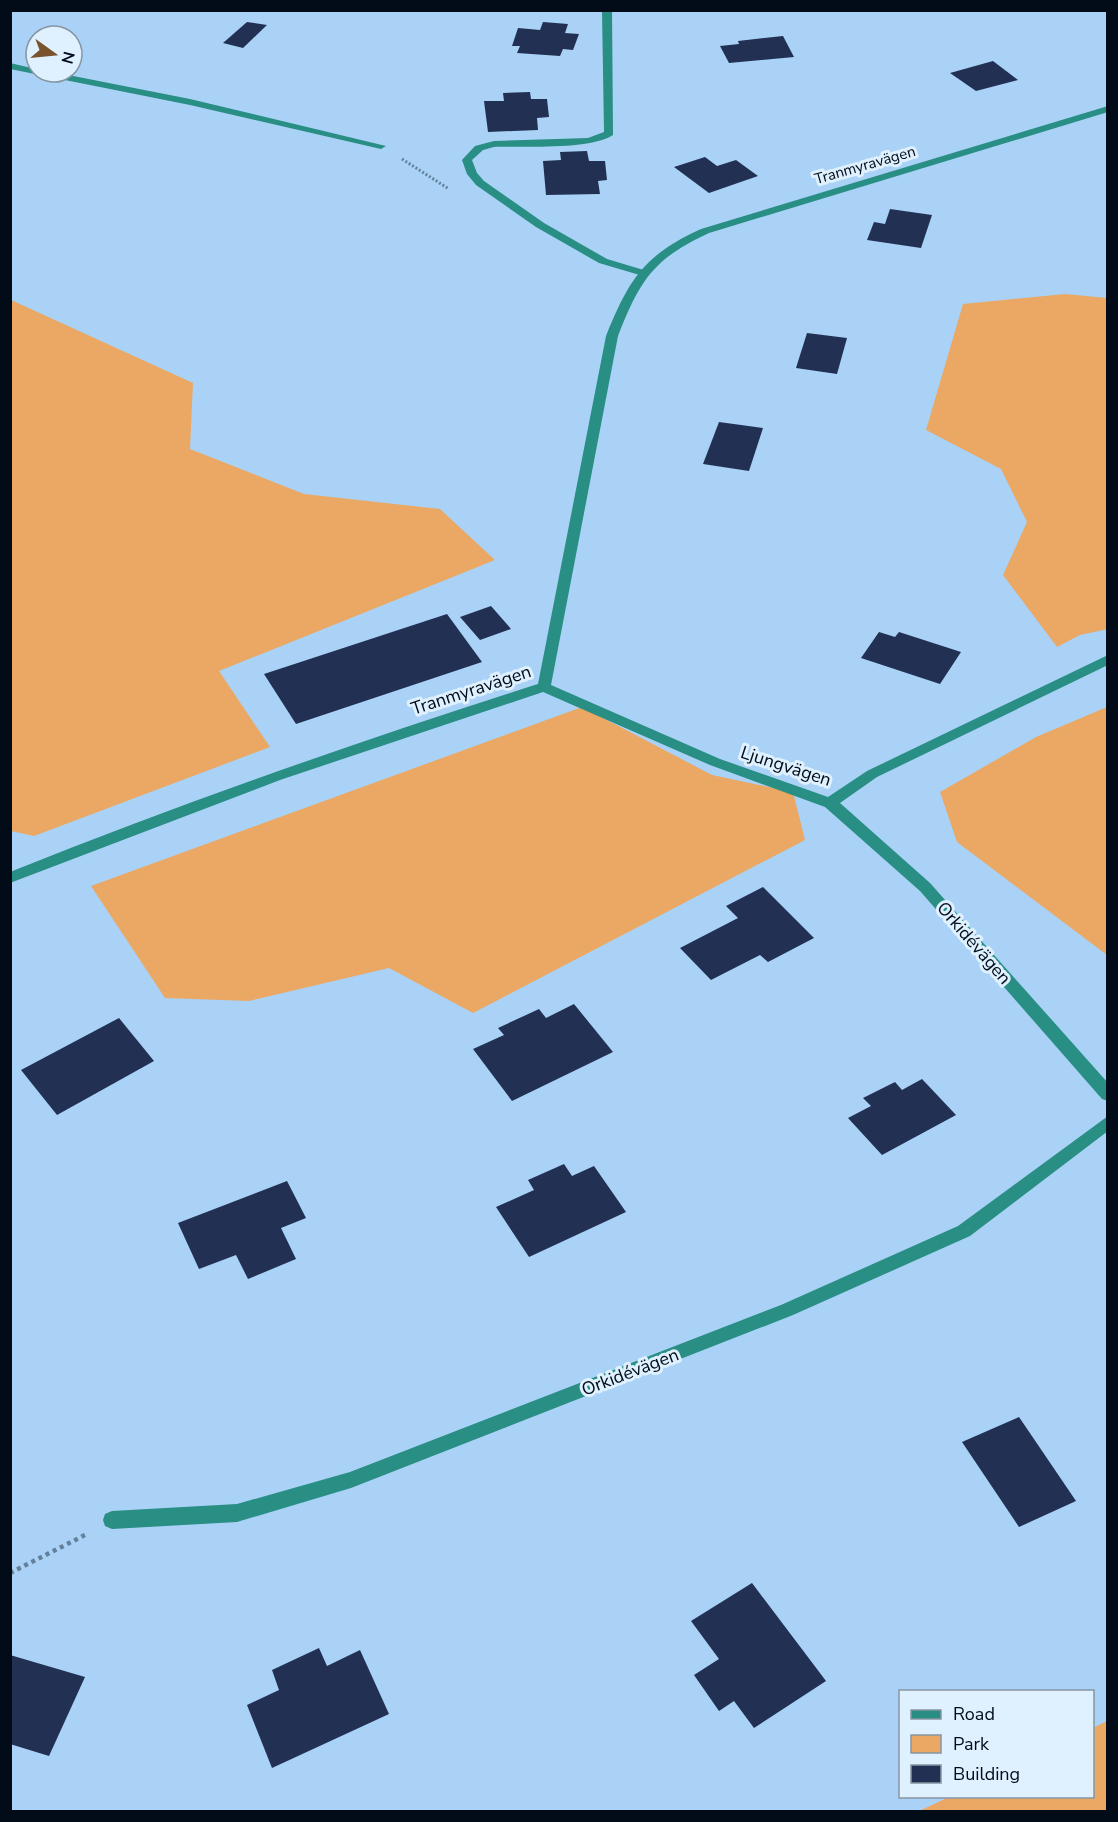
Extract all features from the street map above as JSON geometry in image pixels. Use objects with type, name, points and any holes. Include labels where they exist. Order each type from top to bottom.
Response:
[{"type":"street","points":[[607,10],[609,133],[602,138],[588,141],[494,144],[479,148],[467,160],[472,174],[480,183],[540,225],[603,261],[643,273]]},
{"type":"street","points":[[84,81],[190,102],[381,146]]},
{"type":"street","name":"Tranmyravägen","points":[[10,878],[107,838],[385,738],[544,687],[612,336],[630,290],[652,260],[686,238],[705,231],[1107,109]]},
{"type":"street","name":"Ljungvägen","points":[[544,687],[715,762],[830,803],[872,774],[1107,659]]},
{"type":"street","name":"Orkidévägen","points":[[830,803],[925,887],[1107,1095]]},
{"type":"street","name":"Orkidévägen","points":[[112,1520],[237,1513],[351,1480],[787,1310],[964,1231],[1107,1122]]},
{"type":"path","points":[[10,1573],[112,1520]]},
{"type":"green space","points":[[1065,294],[1107,298],[1108,629],[1080,635],[1057,647],[1003,575],[1027,522],[1001,469],[926,430],[963,304]]},
{"type":"green space","points":[[11,300],[193,383],[190,449],[304,494],[440,509],[495,560],[219,671],[270,747],[34,836],[11,831]]},
{"type":"green space","points":[[582,707],[712,775],[793,792],[805,840],[473,1013],[389,968],[249,1001],[165,998],[91,886]]},
{"type":"green space","points":[[1107,707],[1107,955],[957,842],[940,792],[1036,737]]},
{"type":"green space","points":[[1107,1721],[1107,1811],[919,1811],[947,1798],[1094,1798],[1094,1728]]},
{"type":"building","points":[[247,22],[267,25],[243,48],[223,43]]},
{"type":"building","points":[[543,22],[568,24],[565,33],[579,34],[573,50],[563,49],[560,56],[517,53],[520,46],[512,46],[518,28],[540,30]]},
{"type":"building","points":[[783,36],[794,57],[729,63],[720,46],[739,44],[738,41]]},
{"type":"building","points":[[993,61],[1018,80],[976,91],[950,73]]},
{"type":"building","points":[[530,92],[531,99],[547,99],[549,117],[537,118],[538,130],[488,132],[484,101],[504,101],[503,93]]},
{"type":"building","points":[[587,151],[589,161],[605,161],[607,180],[598,181],[600,194],[546,195],[543,161],[561,160],[560,152]]},
{"type":"building","points":[[705,157],[717,166],[736,160],[758,176],[709,193],[674,167]]},
{"type":"building","points":[[890,209],[932,215],[921,248],[867,240],[874,222],[885,224]]},
{"type":"building","points":[[807,333],[847,338],[837,374],[796,368]]},
{"type":"building","points":[[719,422],[763,428],[749,471],[703,464]]},
{"type":"building","points":[[491,606],[511,629],[480,640],[460,617]]},
{"type":"building","points":[[447,614],[482,662],[296,724],[264,674]]},
{"type":"building","points":[[879,632],[895,637],[899,632],[961,652],[940,684],[861,658]]},
{"type":"building","points":[[763,887],[814,938],[768,962],[760,955],[711,980],[680,948],[738,918],[726,906]]},
{"type":"building","points":[[574,1004],[613,1052],[512,1101],[473,1049],[504,1035],[498,1028],[539,1009],[546,1018]]},
{"type":"building","points":[[119,1018],[154,1061],[57,1115],[21,1070]]},
{"type":"building","points":[[922,1079],[956,1115],[882,1155],[848,1118],[871,1106],[863,1098],[895,1082],[902,1090]]},
{"type":"building","points":[[564,1164],[572,1176],[594,1166],[626,1212],[529,1257],[496,1207],[534,1190],[528,1180]]},
{"type":"building","points":[[287,1181],[306,1218],[281,1228],[296,1259],[248,1279],[236,1255],[199,1269],[178,1223]]},
{"type":"building","points":[[1019,1417],[1076,1501],[1019,1527],[962,1442]]},
{"type":"building","points":[[752,1583],[826,1681],[754,1728],[734,1701],[719,1711],[694,1675],[719,1659],[691,1621]]},
{"type":"building","points":[[319,1648],[327,1666],[360,1650],[389,1714],[272,1768],[247,1705],[279,1690],[272,1670]]},
{"type":"building","points":[[10,1655],[85,1677],[49,1756],[10,1744]]}]
